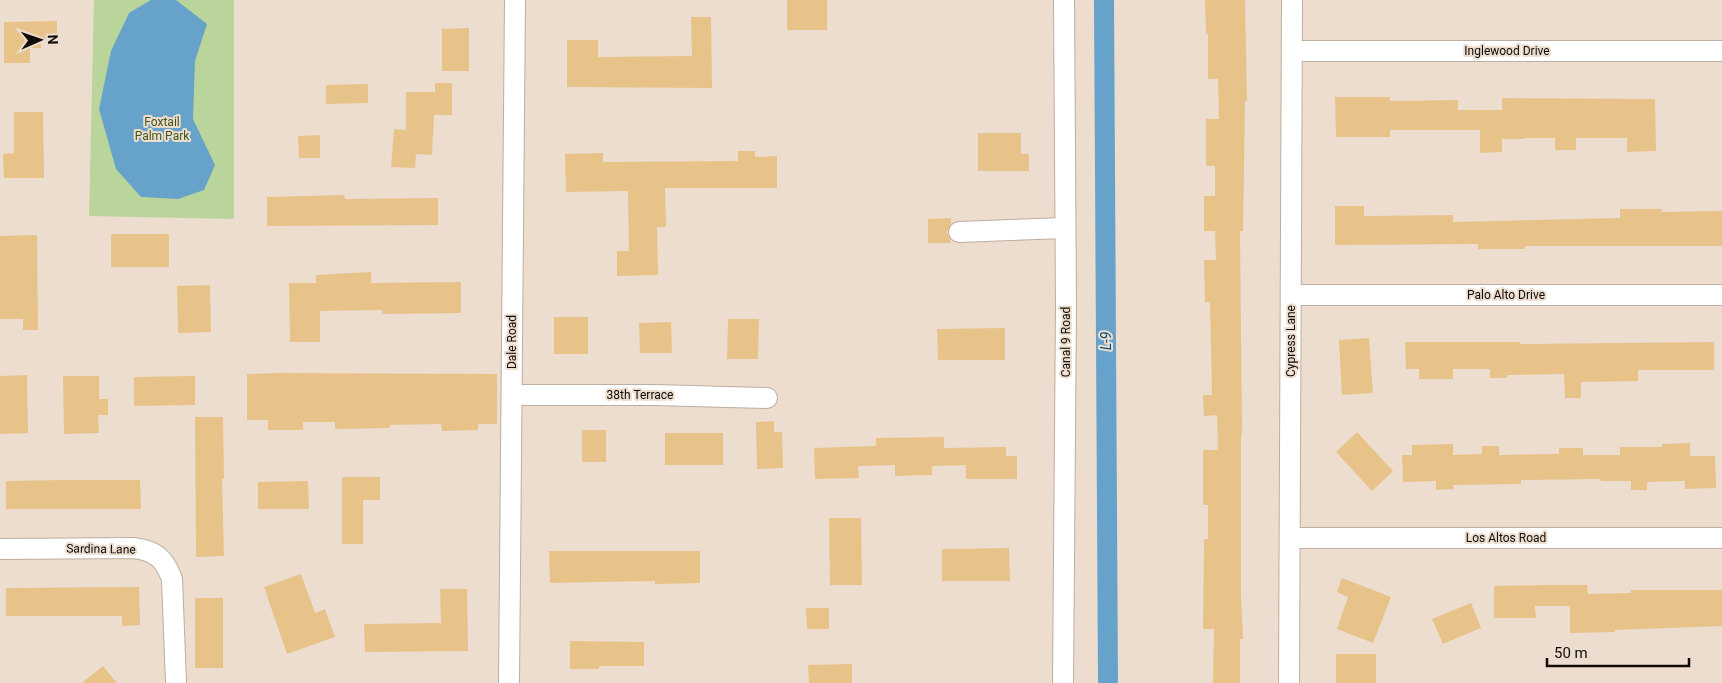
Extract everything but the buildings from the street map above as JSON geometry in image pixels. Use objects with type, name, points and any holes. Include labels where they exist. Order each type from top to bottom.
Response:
[{"type":"street","name":"Dale Road","points":[[509,683],[515,0]]},
{"type":"street","name":"Canal 9 Road","points":[[1063,683],[1064,0]]},
{"type":"street","name":"Cypress Lane","points":[[1289,683],[1292,0]]},
{"type":"street","name":"Inglewood Drive","points":[[1292,51],[1722,51]]},
{"type":"street","points":[[959,232],[1065,228]]},
{"type":"street","name":"Palo Alto Drive","points":[[1291,295],[1722,295]]},
{"type":"street","name":"38th Terrace","points":[[512,395],[654,395],[767,398]]},
{"type":"street","name":"Los Altos Road","points":[[1290,538],[1722,538]]},
{"type":"street","name":"Sardina Lane","points":[[0,549],[134,548],[148,550],[159,557],[168,567],[172,579],[176,683]]},
{"type":"green space","name":"Foxtail Palm Park","points":[[94,0],[234,0],[234,219],[89,216]]},
{"type":"water","points":[[151,0],[176,0],[207,24],[195,61],[193,119],[215,165],[204,190],[178,199],[141,197],[116,169],[99,109],[111,51],[129,13]]},
{"type":"waterway","name":"L-9","points":[[1104,0],[1108,683]]}]
